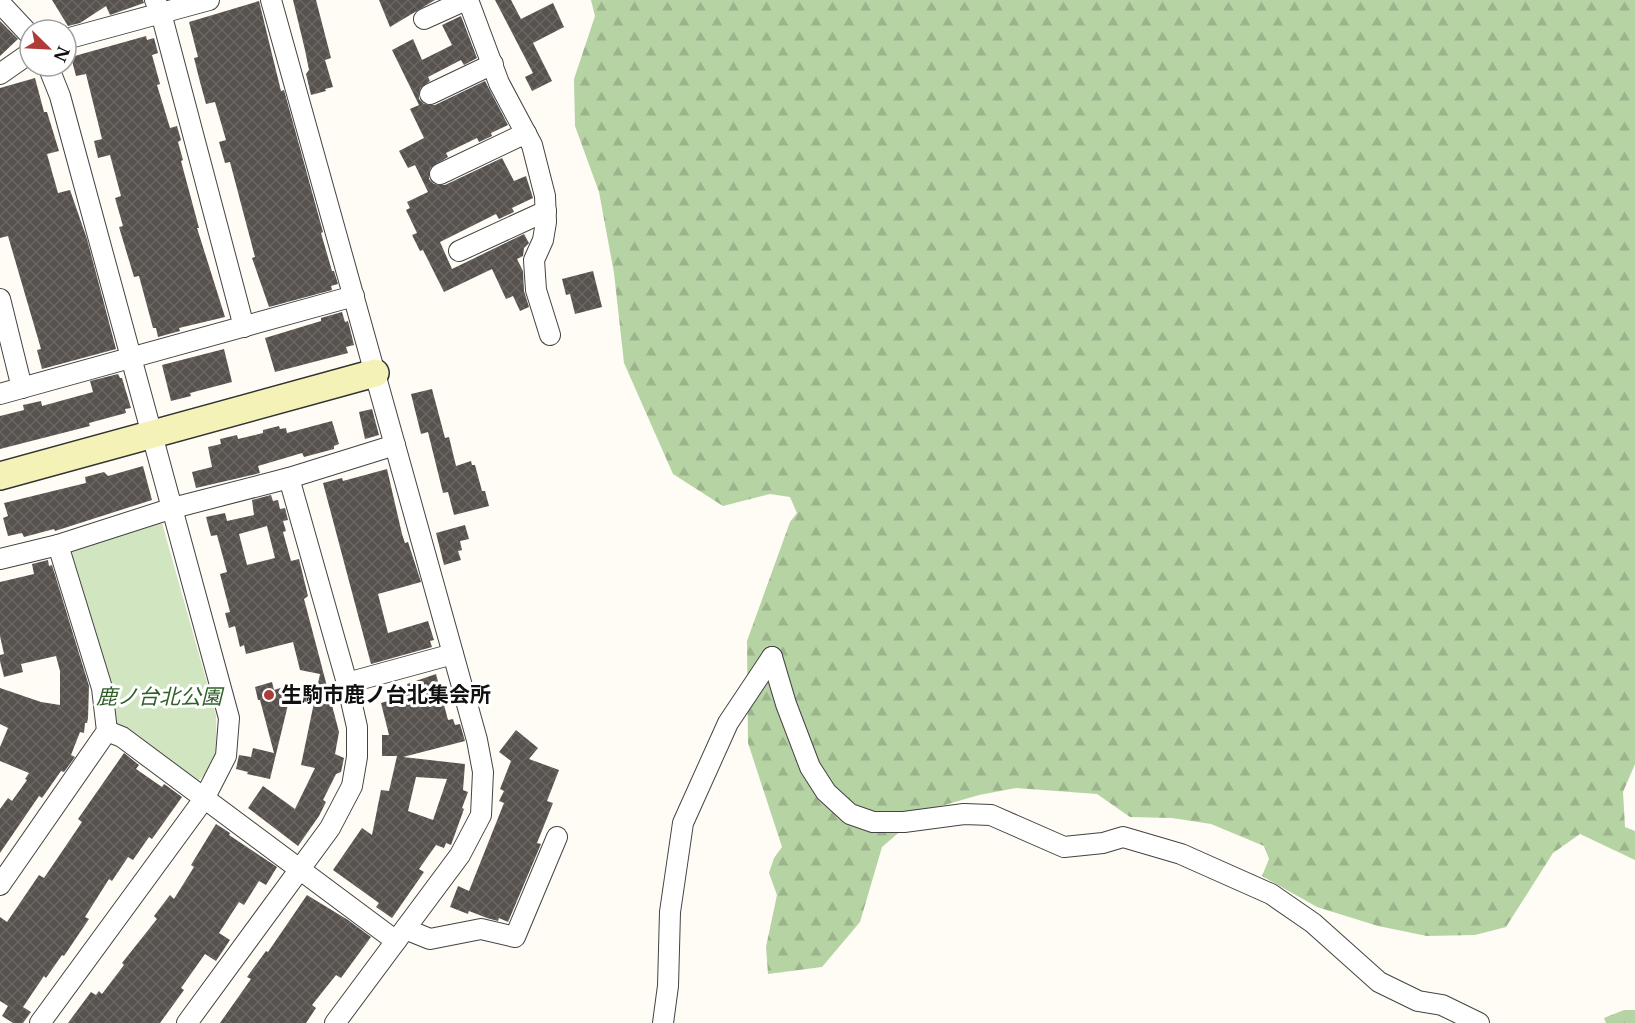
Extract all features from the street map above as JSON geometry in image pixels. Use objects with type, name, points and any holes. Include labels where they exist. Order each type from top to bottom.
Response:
[{"type":"street","points":[[78,35],[158,7],[209,0]]},
{"type":"street","points":[[271,0],[477,740],[483,772],[482,815],[460,855],[335,1023]]},
{"type":"street","points":[[424,19],[467,0],[499,83],[532,145],[545,196],[546,211],[543,240],[534,260],[536,290],[550,335]]},
{"type":"street","points":[[0,3],[18,22]]},
{"type":"street","points":[[158,7],[244,327]]},
{"type":"street","points":[[0,74],[18,61]]},
{"type":"street","points":[[430,94],[493,64]]},
{"type":"street","points":[[40,1023],[204,799],[226,756],[229,718],[60,96],[53,78]]},
{"type":"street","points":[[440,174],[526,133]]},
{"type":"street","points":[[459,251],[546,211]]},
{"type":"street","points":[[0,394],[354,296]]},
{"type":"street","points":[[0,299],[22,388]]},
{"type":"street","points":[[0,476],[375,373]]},
{"type":"street","points":[[0,559],[395,446]]},
{"type":"street","points":[[187,1023],[330,828],[352,786],[357,757],[357,727],[289,478]]},
{"type":"street","points":[[0,885],[107,731],[102,688],[58,544]]},
{"type":"street","points":[[346,683],[453,654]]},
{"type":"street","points":[[663,1023],[668,986],[670,912],[683,823],[728,723],[772,657],[786,704],[810,767],[826,792],[850,814],[873,822],[904,822],[964,814],[991,815],[1064,847],[1103,843],[1123,837],[1181,854],[1271,894],[1313,923],[1379,982],[1418,1001],[1442,1005],[1479,1023]]},
{"type":"street","points":[[107,731],[122,737],[300,870],[400,935],[430,939],[481,930],[515,937],[556,837]]},
{"type":"green space","points":[[591,0],[1635,0],[1635,764],[1623,792],[1625,827],[1635,831],[1635,860],[1580,834],[1553,853],[1506,927],[1475,935],[1427,936],[1378,926],[1317,907],[1262,876],[1269,859],[1264,846],[1211,824],[1172,818],[1130,817],[1097,794],[1016,788],[979,795],[924,811],[882,847],[860,922],[822,967],[768,974],[766,947],[777,895],[769,873],[774,858],[782,847],[748,743],[747,641],[790,522],[797,513],[790,497],[770,494],[723,506],[673,474],[624,363],[614,273],[599,192],[575,126],[574,79],[595,16]]},
{"type":"green space","name":"鹿ノ台北公園","points":[[162,523],[216,715],[217,756],[210,770],[196,783],[110,723],[66,549]]},
{"type":"green space","points":[[1624,1010],[1635,1010],[1635,1023],[1606,1023],[1604,1018]]},
{"type":"building","points":[[52,0],[143,0],[144,3],[110,15],[106,6],[78,24],[78,18],[63,18]]},
{"type":"building","points":[[293,0],[316,0],[331,58],[325,60],[333,87],[325,89],[326,91],[311,95],[306,74],[309,70]]},
{"type":"building","points":[[379,0],[435,0],[390,27]]},
{"type":"building","points":[[495,0],[511,0],[521,19],[553,3],[564,27],[533,43],[552,81],[532,91],[525,77],[533,73]]},
{"type":"building","points":[[259,1],[281,91],[284,90],[323,232],[321,233],[338,284],[331,286],[332,290],[269,307],[252,258],[255,257],[230,162],[225,163],[219,142],[226,140],[215,102],[206,104],[194,58],[198,57],[189,22]]},
{"type":"building","points":[[461,16],[477,58],[464,65],[461,60],[428,77],[430,81],[420,88],[419,99],[424,104],[435,105],[485,81],[508,125],[479,142],[477,138],[446,153],[448,157],[430,168],[429,179],[434,184],[445,185],[502,158],[514,181],[526,176],[533,198],[512,208],[514,212],[499,219],[496,214],[440,242],[452,269],[524,234],[529,243],[524,248],[523,256],[517,259],[523,271],[524,291],[529,307],[520,311],[513,296],[506,299],[492,269],[444,292],[423,250],[420,251],[412,235],[417,233],[406,210],[410,208],[407,202],[428,192],[415,165],[408,168],[399,151],[424,138],[410,109],[419,105],[392,50],[413,39],[422,60],[452,45],[442,25]]},
{"type":"building","points":[[0,21],[18,39],[0,56]]},
{"type":"building","points":[[146,36],[147,40],[154,38],[158,53],[152,55],[160,84],[157,85],[170,128],[177,126],[181,140],[178,142],[183,160],[181,161],[199,228],[197,228],[225,317],[179,328],[180,331],[158,337],[156,328],[153,328],[139,276],[134,277],[119,227],[123,226],[115,198],[121,196],[110,155],[98,158],[94,141],[102,139],[86,74],[78,76],[78,55]]},
{"type":"building","points":[[35,78],[44,112],[47,112],[59,151],[47,154],[58,193],[70,190],[87,239],[116,349],[42,369],[37,350],[41,349],[8,236],[0,238],[0,88]]},
{"type":"building","points":[[593,271],[602,307],[575,314],[570,294],[566,295],[562,279]]},
{"type":"building","points":[[342,312],[345,322],[348,321],[354,345],[346,347],[348,353],[275,372],[265,338],[321,321],[321,318]]},
{"type":"building","points":[[224,349],[232,382],[190,393],[191,396],[171,401],[162,365]]},
{"type":"building","points":[[118,374],[122,378],[131,408],[125,409],[126,413],[89,423],[90,426],[0,449],[0,416],[24,410],[23,405],[41,401],[42,406],[93,392],[90,381]]},
{"type":"building","points":[[432,389],[445,438],[449,437],[456,466],[471,461],[472,465],[475,465],[489,506],[454,515],[448,492],[443,493],[428,432],[421,434],[411,394]]},
{"type":"building","points":[[372,409],[379,435],[365,439],[359,412]]},
{"type":"building","points":[[332,421],[339,444],[334,446],[334,449],[304,457],[302,453],[258,466],[260,473],[196,488],[192,472],[212,467],[208,447],[221,444],[220,439],[237,435],[238,439],[263,433],[263,430],[279,426],[280,429],[286,428],[287,433]]},
{"type":"building","points":[[143,466],[152,500],[55,531],[54,529],[24,537],[22,533],[8,536],[3,518],[8,516],[4,503],[86,483],[85,477],[104,472],[108,476]]},
{"type":"building","points":[[387,469],[402,534],[405,543],[408,542],[421,582],[378,594],[388,633],[428,621],[434,640],[430,641],[432,647],[371,664],[323,483],[342,478],[343,481]]},
{"type":"building","points":[[271,495],[273,501],[278,500],[280,509],[285,508],[288,520],[283,521],[286,531],[283,532],[291,561],[299,559],[308,596],[304,599],[339,732],[335,754],[344,758],[341,772],[336,774],[323,800],[326,802],[319,816],[298,846],[248,808],[263,786],[295,809],[315,768],[301,765],[320,674],[300,670],[293,642],[246,654],[244,645],[240,647],[235,626],[229,628],[225,613],[230,612],[220,574],[227,572],[217,535],[211,536],[206,517],[225,513],[227,521],[254,515],[252,500]],"holes":[[[267,526],[275,558],[247,565],[239,534]]]},
{"type":"building","points":[[465,525],[469,539],[460,541],[462,550],[458,551],[461,560],[444,565],[436,533]]},
{"type":"building","points":[[48,560],[49,566],[52,565],[89,686],[88,718],[84,733],[80,732],[71,755],[75,757],[64,772],[61,771],[42,798],[39,796],[0,853],[0,809],[8,798],[12,801],[27,780],[25,779],[29,773],[0,761],[0,747],[8,728],[0,724],[0,688],[41,702],[60,705],[60,671],[56,656],[21,664],[23,672],[4,677],[0,661],[0,655],[4,654],[0,636],[0,582],[34,574],[32,564]]},
{"type":"building","points":[[436,674],[448,720],[453,719],[455,725],[460,724],[465,741],[403,757],[465,764],[463,790],[468,792],[451,845],[446,843],[444,848],[436,845],[419,869],[424,872],[392,918],[376,907],[379,903],[333,870],[362,828],[372,835],[381,790],[389,791],[397,756],[382,756],[382,735],[389,735],[381,703],[391,700],[389,691],[408,687],[407,684]],"holes":[[[416,777],[447,779],[433,820],[408,811]]]},
{"type":"building","points":[[272,682],[274,690],[293,684],[270,779],[236,769],[239,755],[251,757],[253,748],[274,753],[255,687]]},
{"type":"building","points":[[516,730],[538,748],[529,759],[559,770],[547,801],[553,803],[537,843],[541,844],[508,922],[499,918],[498,921],[487,918],[469,911],[468,914],[450,907],[458,886],[469,891],[504,803],[499,801],[504,791],[500,789],[511,761],[499,752]]},
{"type":"building","points":[[124,753],[139,765],[136,769],[162,787],[164,784],[182,797],[152,839],[149,837],[133,860],[128,857],[112,881],[109,879],[85,917],[89,919],[64,956],[62,955],[46,978],[44,976],[23,1007],[31,1012],[23,1023],[13,1023],[2,1016],[8,1006],[0,1001],[0,917],[7,922],[39,875],[44,878],[82,822],[78,819]]},
{"type":"building","points":[[216,824],[277,867],[266,885],[259,881],[244,905],[239,902],[219,933],[230,940],[216,961],[205,954],[181,988],[184,990],[160,1023],[68,1023],[91,992],[96,995],[99,991],[102,994],[124,965],[122,963],[157,919],[154,916],[170,895],[174,899],[194,867],[191,865]]},
{"type":"building","points":[[307,895],[371,937],[341,978],[336,975],[312,1005],[316,1008],[306,1023],[220,1023],[251,979],[247,977],[266,951],[268,952]]},
{"type":"place","name":"生駒市鹿ノ台北集会所","points":[[269,695]]}]
